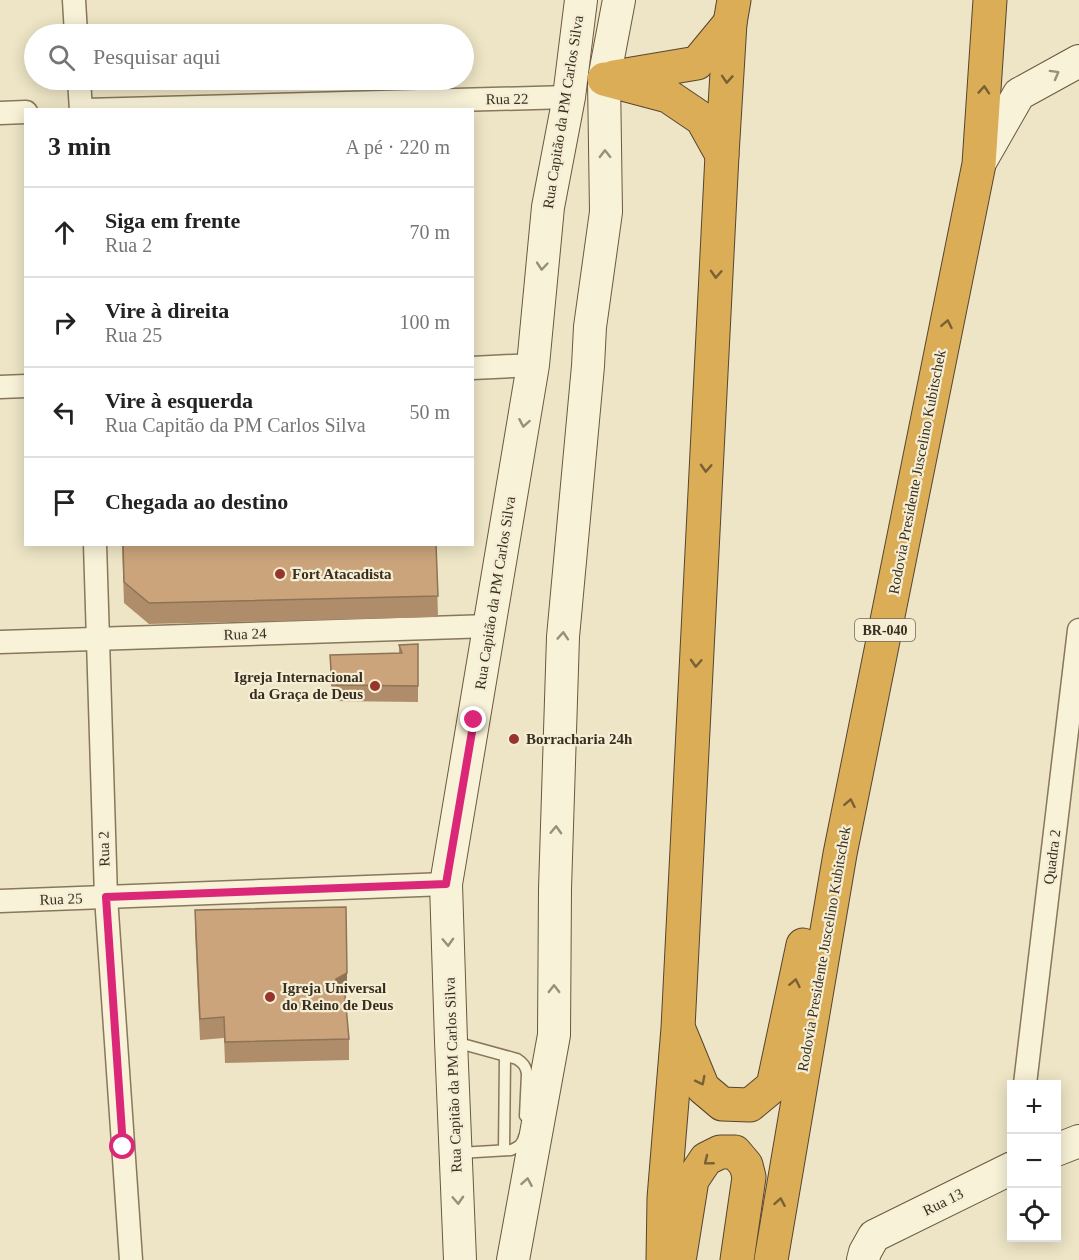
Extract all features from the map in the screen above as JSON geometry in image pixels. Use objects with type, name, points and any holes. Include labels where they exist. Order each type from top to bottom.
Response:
[{"type":"highway","name":"Rodovia Presidente Juscelino Kubitschek","points":[[771,1260],[840,854],[979,164],[990,0]]},
{"type":"highway","points":[[604,79],[697,63],[732,11]]},
{"type":"highway","points":[[663,1260],[664,1198],[678,1028],[722,155],[732,11]]},
{"type":"highway","points":[[604,79],[668,96],[702,119],[722,155]]},
{"type":"highway","points":[[678,1028],[704,1089],[722,1104],[750,1105],[773,1086],[808,921],[840,854]]},
{"type":"highway","points":[[679,1260],[692,1180],[706,1159],[720,1152],[735,1152],[746,1165],[749,1177],[737,1260]]},
{"type":"main road","name":"Rua Capitão da PM Carlos Silva","points":[[460,1260],[446,884],[533,365],[548,207],[569,97],[581,0]]},
{"type":"main road","points":[[513,1260],[554,1035],[555,889],[563,637],[591,327],[606,212],[604,79],[620,0]]},
{"type":"main road","points":[[979,164],[1019,94],[1079,61]]},
{"type":"main road","points":[[1061,1148],[1079,1141]]},
{"type":"main road","name":"Rua 13","points":[[869,1248],[1007,1170]]},
{"type":"street","points":[[74,0],[75,24]]},
{"type":"street","points":[[80,90],[83,108]]},
{"type":"street","name":"Rua 22","points":[[158,108],[569,97]]},
{"type":"street","points":[[0,113],[24,112]]},
{"type":"street","points":[[474,368],[533,365]]},
{"type":"street","points":[[0,387],[24,386]]},
{"type":"street","name":"Rua 2","points":[[95,546],[106,897],[131,1260]]},
{"type":"street","name":"Rua 24","points":[[0,642],[490,626]]},
{"type":"street","name":"Quadra 2","points":[[1025,1080],[1079,630]]},
{"type":"street","name":"Rua 25","points":[[0,901],[446,884]]},
{"type":"lane","points":[[451,1041],[522,1062],[527,1074],[522,1143],[518,1147],[504,1150],[456,1153]]},
{"type":"lane","points":[[504,1150],[505,1057]]},
{"type":"building","name":"Fort Atacadista","points":[[123,546],[436,546],[438,596],[149,603],[124,582]]},
{"type":"building","points":[[418,644],[418,686],[332,685],[330,655],[402,653],[399,645]]},
{"type":"building","name":"Igreja Universal do Reino de Deus","points":[[346,907],[347,973],[336,979],[335,993],[345,995],[349,1039],[225,1042],[224,1017],[200,1019],[195,910]]},
{"type":"place","name":"Fort Atacadista","points":[[280,574]]},
{"type":"place","name":"Igreja Internacional da Graça de Deus","points":[[375,686]]},
{"type":"place","name":"Borracharia 24h","points":[[514,739]]},
{"type":"place","name":"Igreja Universal do Reino de Deus","points":[[270,997]]},
{"type":"route","points":[[123,1147],[106,897],[446,884],[474,720]]}]
